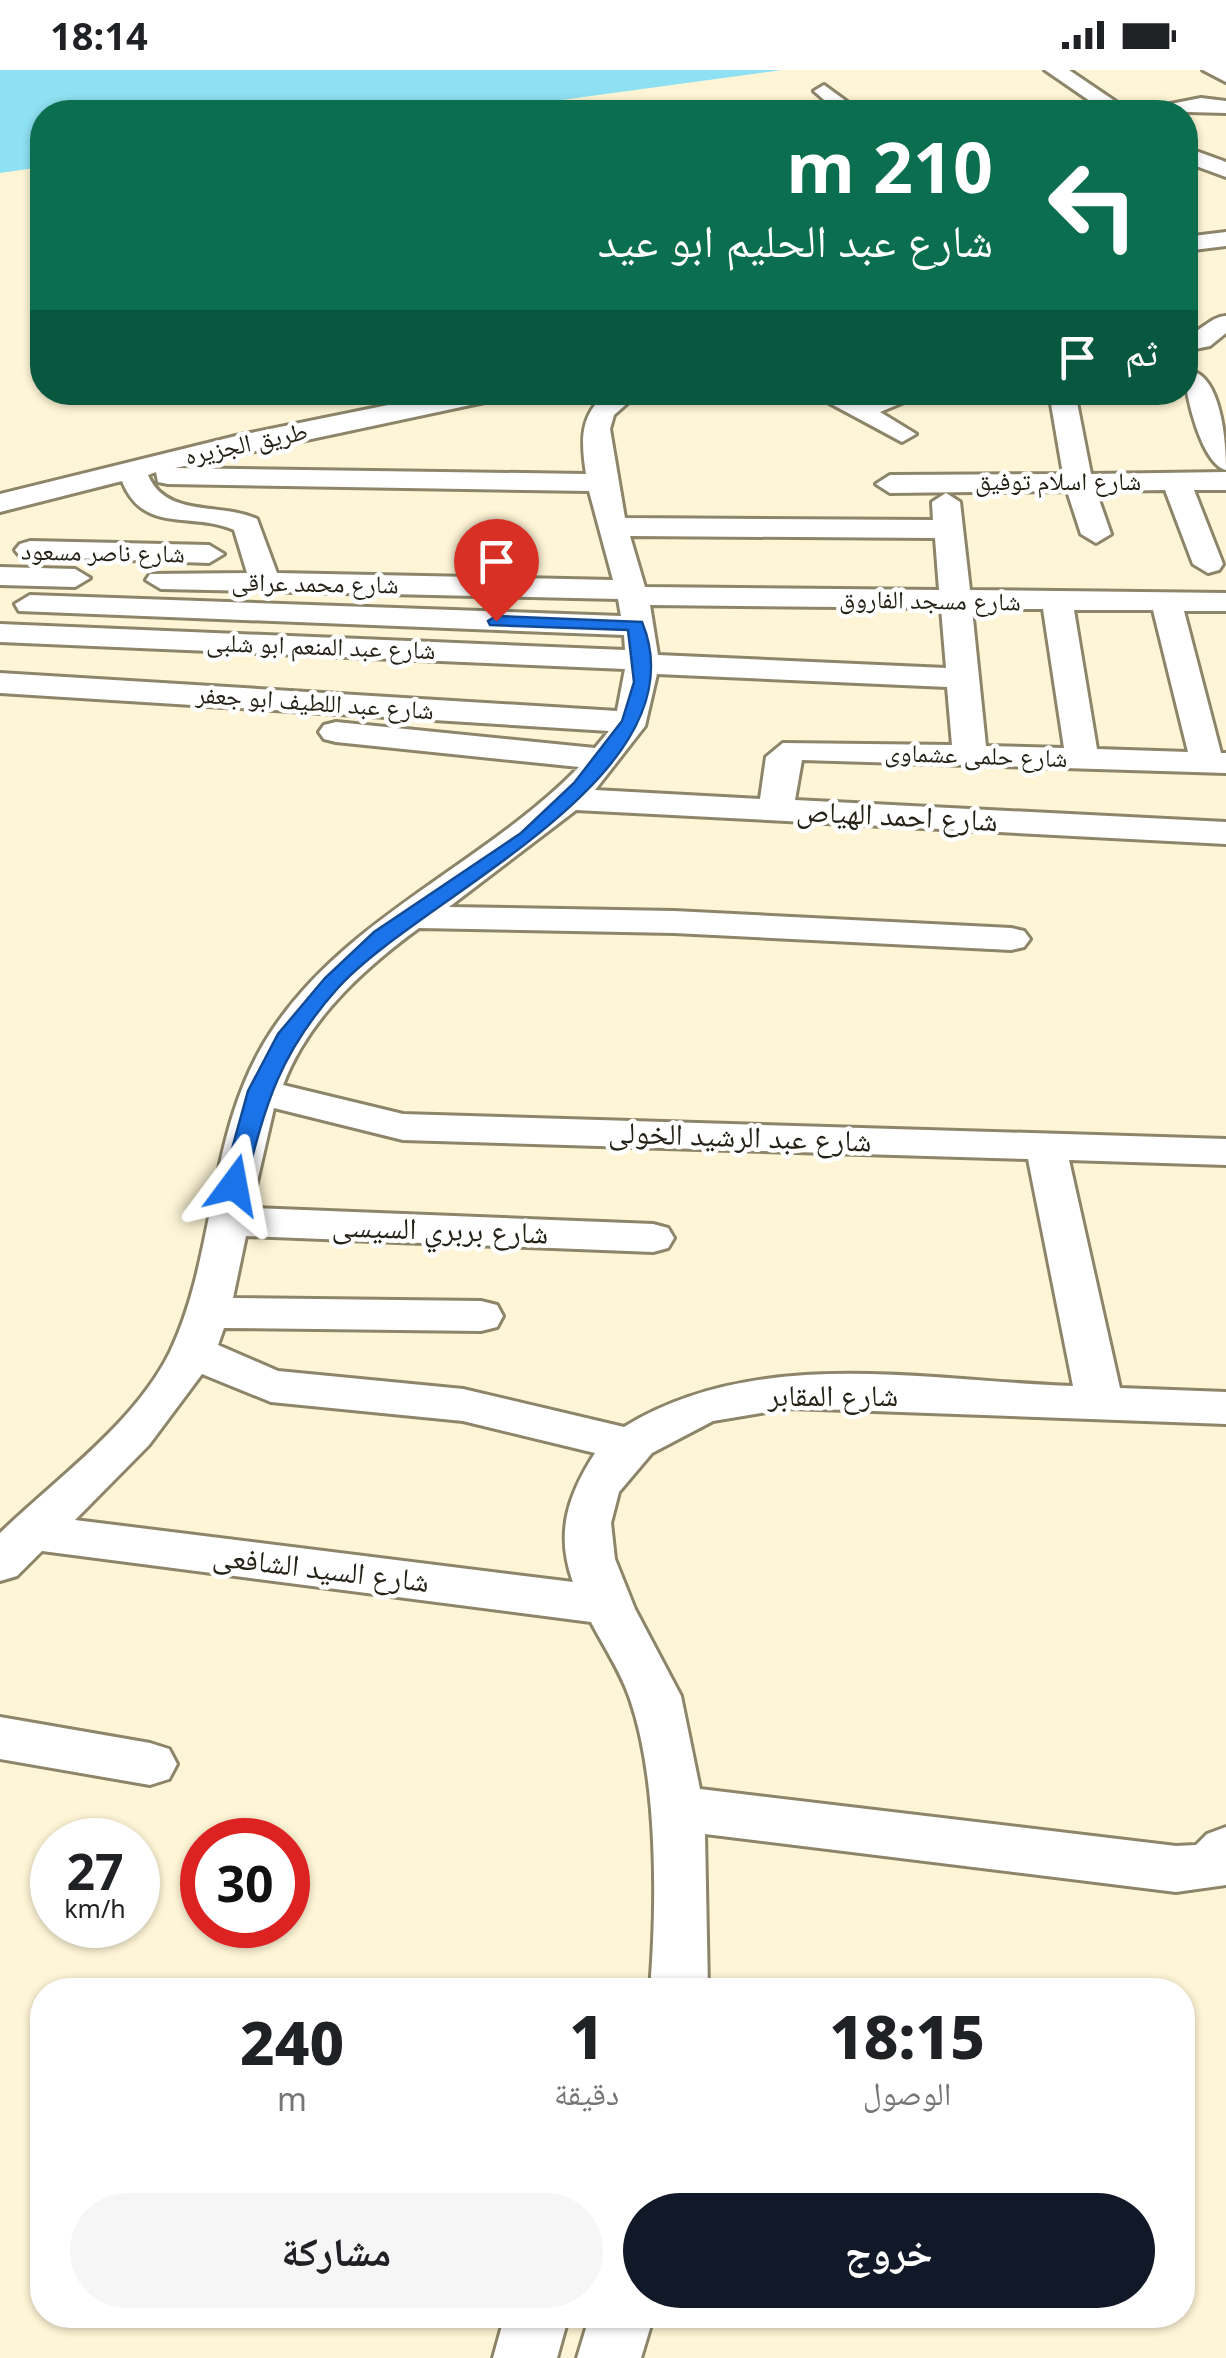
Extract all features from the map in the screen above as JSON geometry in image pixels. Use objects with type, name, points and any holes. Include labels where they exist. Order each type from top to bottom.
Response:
[{"type":"street","points":[[1055,70],[1101,100]]},
{"type":"street","points":[[1213,70],[1226,76]]},
{"type":"street","points":[[824,91],[836,100]]},
{"type":"street","points":[[1198,105],[1226,107]]},
{"type":"street","points":[[1198,164],[1218,179]]},
{"type":"street","points":[[1198,242],[1226,239]]},
{"type":"street","points":[[1198,316],[1225,323]]},
{"type":"street","points":[[1198,338],[1225,323]]},
{"type":"street","points":[[1198,379],[1226,384]]},
{"type":"street","points":[[1198,398],[1226,462]]},
{"type":"street","name":"طريق الجزيره","points":[[0,503],[435,405]]},
{"type":"street","points":[[12,1546],[131,1434],[198,1332],[240,1149],[259,1091],[288,1034],[332,982],[381,936],[528,838],[604,759],[630,722],[642,682],[636,627],[601,484],[598,420],[609,405]]},
{"type":"street","points":[[847,405],[902,434]]},
{"type":"street","points":[[856,410],[872,405]]},
{"type":"street","points":[[1064,405],[1078,480],[1096,534]]},
{"type":"street","points":[[262,568],[252,531],[241,521],[162,511],[140,496],[132,472],[601,484]]},
{"type":"street","points":[[1176,481],[1208,564]]},
{"type":"street","name":"شارع اسلام توفيق","points":[[890,484],[1226,481]]},
{"type":"street","points":[[944,482],[970,755]]},
{"type":"street","points":[[613,527],[948,529]]},
{"type":"street","name":"شارع ناصر مسعود","points":[[0,550],[262,568]]},
{"type":"street","name":"شارع محمد عراقى","points":[[0,576],[152,594],[262,568],[388,571],[636,627]]},
{"type":"street","points":[[388,571],[392,617]]},
{"type":"street","points":[[0,604],[152,594],[392,617],[636,627],[963,678]]},
{"type":"street","name":"شارع مسجد الفاروق","points":[[636,627],[956,601],[1226,602]]},
{"type":"street","points":[[1057,602],[1082,758]]},
{"type":"street","points":[[1166,602],[1217,762]]},
{"type":"street","name":"شارع عبد المنعم ابو شلبى","points":[[0,632],[636,627]]},
{"type":"street","name":"شارع عبد اللطيف ابو جعفر","points":[[0,683],[630,722]]},
{"type":"street","points":[[0,708],[121,718]]},
{"type":"street","points":[[336,732],[604,759]]},
{"type":"street","name":"شارع حلمى عشماوى","points":[[776,811],[783,758],[789,751],[1217,762]]},
{"type":"street","name":"شارع احمد الهياص","points":[[568,799],[1226,833]]},
{"type":"street","points":[[410,917],[674,922],[1011,939]]},
{"type":"street","name":"شارع عبد الرشيد الخولى","points":[[259,1091],[372,1123],[404,1127],[1226,1152]]},
{"type":"street","points":[[1046,1146],[1100,1404]]},
{"type":"street","name":"شارع بربري السيسى","points":[[226,1222],[653,1238]]},
{"type":"street","points":[[198,1332],[480,1316]]},
{"type":"street","points":[[198,1332],[271,1386],[463,1405],[631,1446]]},
{"type":"street","name":"شارع المقابر","points":[[679,1978],[668,1745],[657,1699],[591,1562],[586,1517],[600,1478],[631,1446],[704,1408],[764,1394],[1226,1408]]},
{"type":"street","name":"شارع السيد الشافعى","points":[[12,1546],[611,1606]]},
{"type":"street","points":[[0,1738],[150,1764]]},
{"type":"street","points":[[673,1808],[1176,1870],[1210,1868],[1225,1854]]},
{"type":"street","points":[[525,2358],[534,2328]]},
{"type":"street","points":[[609,2358],[618,2328]]},
{"type":"water","points":[[0,70],[782,70],[561,100],[30,100],[30,169],[0,173]]},
{"type":"route","points":[[234,1185],[240,1149],[259,1091],[288,1034],[332,982],[381,936],[528,838],[580,787],[630,722],[642,682],[636,626],[496,621]]}]
